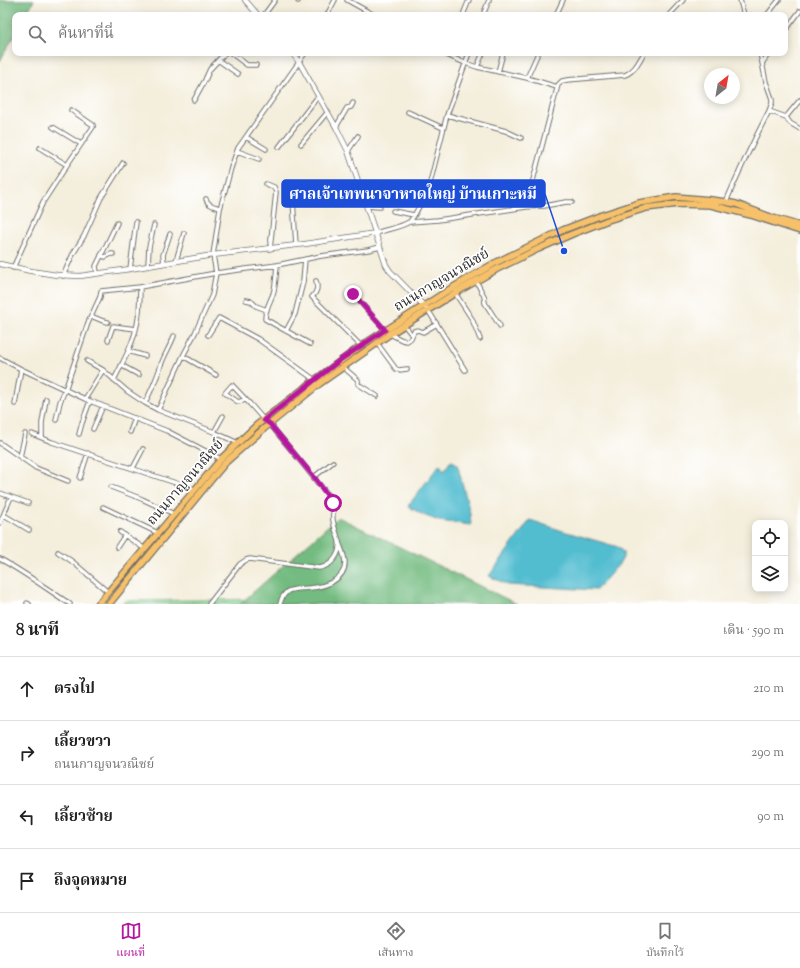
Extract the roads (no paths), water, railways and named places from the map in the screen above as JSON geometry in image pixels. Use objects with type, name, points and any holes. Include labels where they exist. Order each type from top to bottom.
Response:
[{"type":"main road","name":"ถนนกาญจนวณิชย์","points":[[98,604],[194,489],[238,442],[264,420],[317,382],[343,367],[404,325],[446,291],[495,263],[563,230],[602,215],[639,203],[676,197],[736,204],[773,218],[800,226]]},
{"type":"main road","name":"ถนนกาญจนวณิชย์","points":[[109,604],[226,462],[317,382],[361,346],[385,330],[512,261],[572,234],[608,220],[646,208],[678,204],[711,205],[751,215],[800,231]]},
{"type":"street","points":[[245,0],[255,12]]},
{"type":"street","points":[[266,12],[275,0]]},
{"type":"street","points":[[329,12],[335,0]]},
{"type":"street","points":[[347,0],[369,12]]},
{"type":"street","points":[[464,12],[469,0]]},
{"type":"street","points":[[484,12],[489,0]]},
{"type":"street","points":[[557,12],[563,0]]},
{"type":"street","points":[[672,12],[683,0]]},
{"type":"street","points":[[740,0],[743,12]]},
{"type":"street","points":[[769,12],[779,0]]},
{"type":"street","points":[[788,27],[800,11]]},
{"type":"street","points":[[194,100],[208,72],[222,56]]},
{"type":"street","points":[[235,56],[247,65],[256,65]]},
{"type":"street","points":[[295,56],[300,62],[348,151],[388,269],[426,308],[465,370]]},
{"type":"street","points":[[158,410],[182,356],[210,301],[216,273],[213,255],[220,208],[237,151],[303,56]]},
{"type":"street","points":[[450,56],[478,67],[557,86]]},
{"type":"street","points":[[410,222],[430,183],[443,128],[467,56]]},
{"type":"street","points":[[478,67],[482,56]]},
{"type":"street","points":[[498,72],[502,56]]},
{"type":"street","points":[[527,78],[537,56]]},
{"type":"street","points":[[526,207],[557,86],[567,80],[628,74],[634,69],[642,56]]},
{"type":"street","points":[[726,202],[773,101],[766,82],[761,56]]},
{"type":"street","points":[[763,62],[767,56]]},
{"type":"street","points":[[218,60],[238,74]]},
{"type":"street","points":[[279,147],[316,99],[319,98]]},
{"type":"street","points":[[786,117],[800,100]]},
{"type":"street","points":[[336,127],[353,103]]},
{"type":"street","points":[[13,268],[44,202],[93,127],[93,125],[71,110]]},
{"type":"street","points":[[769,111],[786,117],[790,123],[800,129]]},
{"type":"street","points":[[408,112],[443,128]]},
{"type":"street","points":[[301,144],[328,113]]},
{"type":"street","points":[[447,115],[506,131],[522,138]]},
{"type":"street","points":[[54,127],[81,144]]},
{"type":"street","points":[[348,151],[358,136]]},
{"type":"street","points":[[246,137],[266,149]]},
{"type":"street","points":[[40,148],[67,165]]},
{"type":"street","points":[[237,151],[259,159]]},
{"type":"street","points":[[63,276],[73,254],[84,236],[101,198],[123,163]]},
{"type":"street","points":[[266,184],[274,187],[276,192],[270,249]]},
{"type":"street","points":[[206,199],[210,205],[220,208]]},
{"type":"street","points":[[293,200],[296,245]]},
{"type":"street","points":[[0,264],[13,268],[63,276],[80,276],[213,255],[270,249],[376,233],[410,222],[438,220],[572,202]]},
{"type":"street","points":[[367,206],[380,207]]},
{"type":"street","points":[[393,211],[414,215]]},
{"type":"street","points":[[130,269],[136,222]]},
{"type":"street","points":[[97,273],[96,266],[117,223]]},
{"type":"street","points":[[148,266],[154,225]]},
{"type":"street","points":[[164,263],[163,255],[170,234]]},
{"type":"street","points":[[176,261],[184,234]]},
{"type":"street","points":[[56,420],[60,402],[90,316],[100,297],[101,291],[140,287],[216,273],[277,265],[380,247]]},
{"type":"street","points":[[101,255],[105,257],[113,254]]},
{"type":"street","points":[[286,331],[295,314],[303,282],[305,259]]},
{"type":"street","points":[[277,265],[273,291],[265,319],[310,344]]},
{"type":"street","points":[[476,281],[484,296],[485,303],[500,326]]},
{"type":"street","points":[[316,282],[316,293],[312,297],[361,346]]},
{"type":"street","points":[[114,380],[128,351],[136,329],[139,313],[140,287]]},
{"type":"street","points":[[455,293],[472,319],[480,339]]},
{"type":"street","points":[[353,294],[385,330]]},
{"type":"street","points":[[246,300],[251,301],[256,306],[267,310]]},
{"type":"street","points":[[90,316],[108,322]]},
{"type":"street","points":[[208,335],[219,318],[258,339],[317,382]]},
{"type":"street","points":[[390,334],[405,341],[410,339],[415,330],[423,332],[436,324]]},
{"type":"street","points":[[404,325],[412,334]]},
{"type":"street","points":[[108,340],[113,326],[136,329]]},
{"type":"street","points":[[146,403],[174,336]]},
{"type":"street","points":[[377,343],[396,369],[407,369]]},
{"type":"street","points":[[128,351],[145,356]]},
{"type":"street","points":[[182,356],[216,375]]},
{"type":"street","points":[[0,358],[85,399],[172,434],[221,459]]},
{"type":"street","points":[[87,361],[103,370],[132,395],[158,410],[238,442]]},
{"type":"street","points":[[121,365],[140,375]]},
{"type":"street","points":[[343,367],[358,380],[358,384],[377,396]]},
{"type":"street","points":[[15,404],[21,369]]},
{"type":"street","points":[[85,399],[103,370]]},
{"type":"street","points":[[245,400],[238,402],[225,393],[232,385],[264,420],[270,424],[314,477],[333,503],[333,520],[344,556],[344,568],[339,578],[326,585],[290,591],[283,596],[280,604]]},
{"type":"street","points":[[42,438],[42,423],[46,399]]},
{"type":"street","points":[[79,434],[90,401]]},
{"type":"street","points":[[93,428],[103,406]]},
{"type":"street","points":[[214,432],[223,416]]},
{"type":"street","points":[[130,432],[135,418]]},
{"type":"street","points":[[20,457],[25,434]]},
{"type":"street","points":[[32,434],[194,489]]},
{"type":"street","points":[[0,443],[36,468],[68,481]]},
{"type":"street","points":[[132,468],[143,449]]},
{"type":"street","points":[[80,478],[88,453]]},
{"type":"street","points":[[314,477],[333,462]]},
{"type":"street","points":[[111,487],[174,514]]},
{"type":"street","points":[[0,493],[28,503]]},
{"type":"street","points":[[0,523],[11,497]]},
{"type":"street","points":[[103,507],[158,533]]},
{"type":"street","points":[[4,515],[29,530]]},
{"type":"street","points":[[120,532],[145,549]]},
{"type":"street","points":[[117,547],[125,535]]},
{"type":"street","points":[[209,604],[240,564],[246,560],[319,568],[332,562],[338,551],[339,542]]},
{"type":"street","points":[[58,552],[73,562],[108,592]]},
{"type":"street","points":[[0,558],[70,604]]},
{"type":"water","points":[[452,461],[456,463],[458,467],[470,513],[471,525],[439,521],[423,515],[408,506],[440,464],[444,471]]},
{"type":"water","points":[[530,520],[618,547],[623,552],[623,558],[596,590],[508,585],[489,576]]},
{"type":"place","name":"ศาลเจ้าเทพนาจาหาดใหญ่ บ้านเกาะหมี","points":[[564,251]]}]
